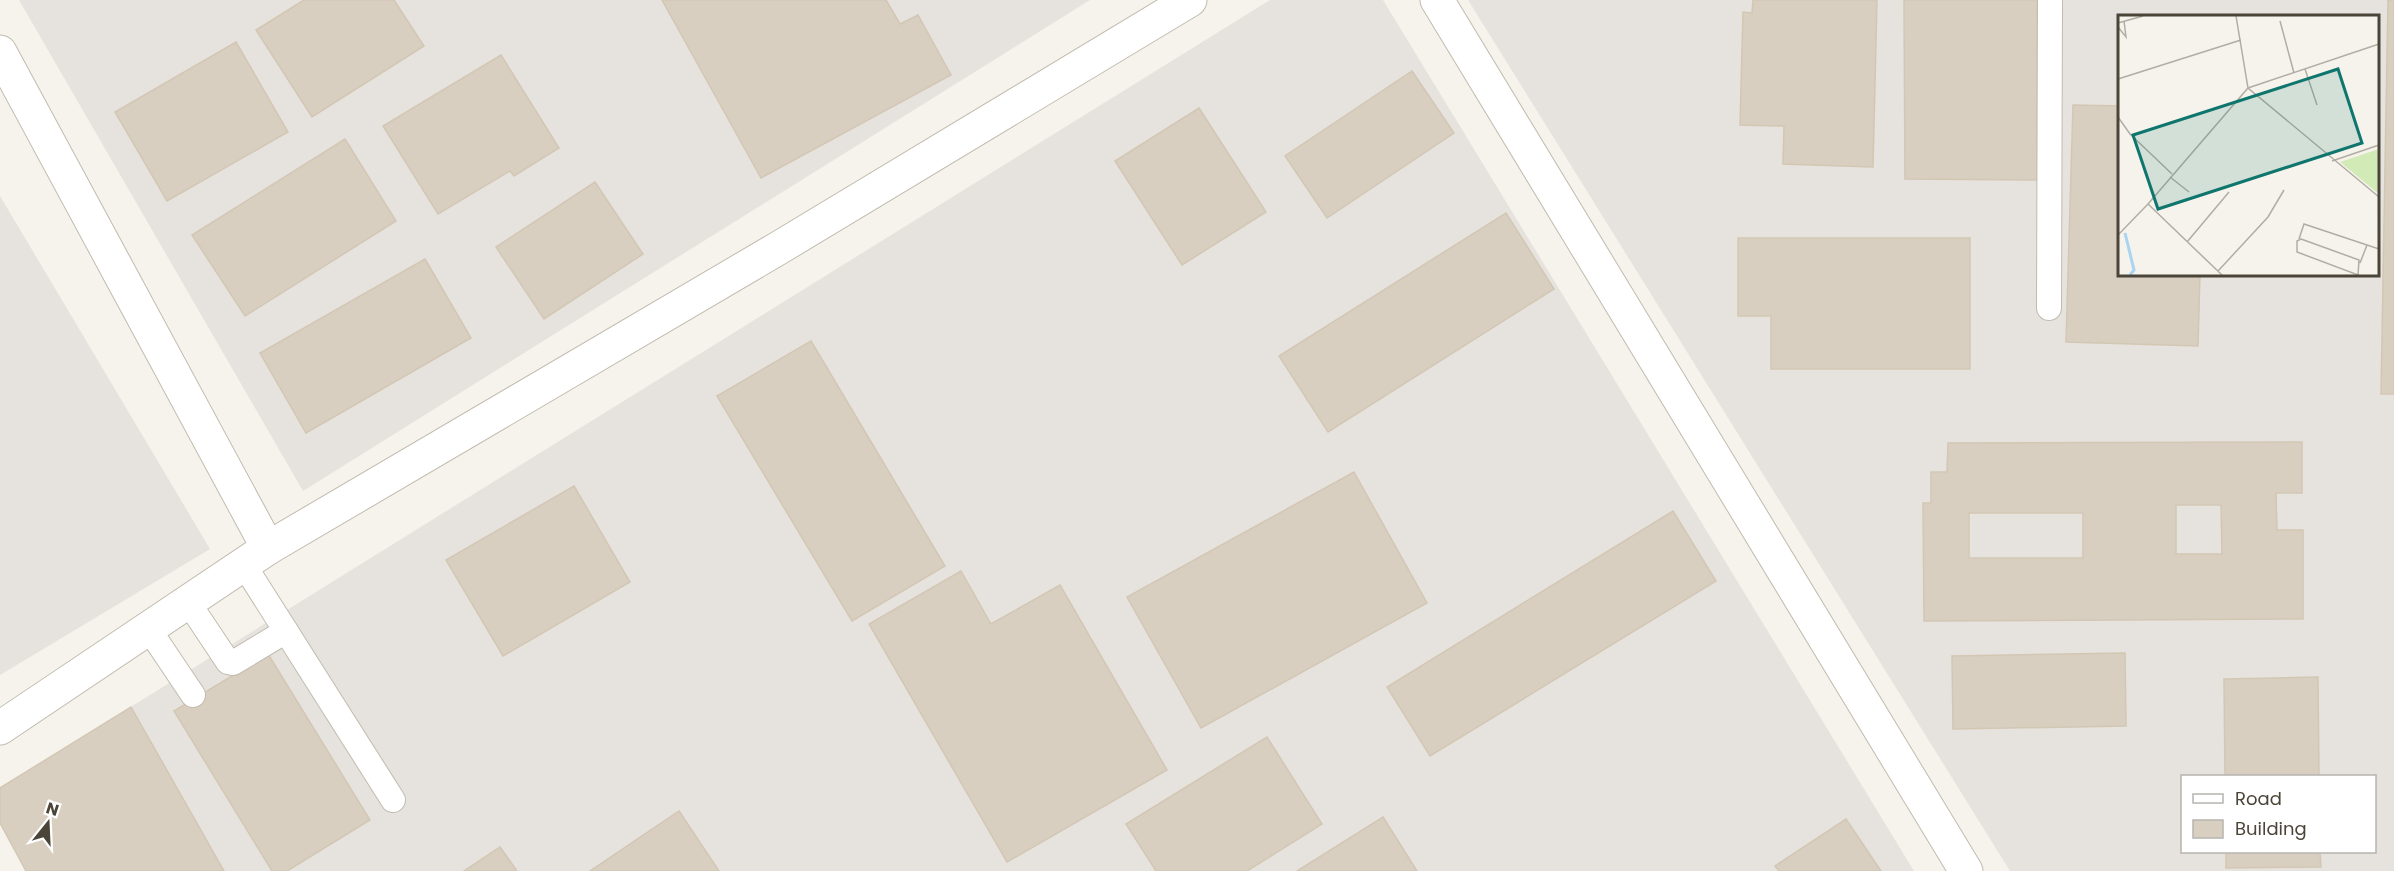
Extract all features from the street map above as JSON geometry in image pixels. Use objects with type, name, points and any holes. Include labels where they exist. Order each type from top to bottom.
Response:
[{"type":"street","points":[[0,728],[256,557],[777,249],[1190,0]]},
{"type":"street","points":[[1437,0],[1966,871]]},
{"type":"street","points":[[0,52],[256,557]]},
{"type":"lane","points":[[2049,308],[2050,0]]},
{"type":"lane","points":[[256,557],[286,631],[393,800]]},
{"type":"lane","points":[[188,602],[228,662],[233,663],[286,631]]},
{"type":"lane","points":[[148,628],[193,695]]},
{"type":"shaded area","points":[[19,0],[1090,0],[303,491]]},
{"type":"shaded area","points":[[1270,0],[1383,0],[1914,871],[26,871],[0,823],[0,788]]},
{"type":"shaded area","points":[[1468,0],[2394,0],[2394,871],[2010,871]]},
{"type":"shaded area","points":[[0,196],[210,549],[0,675]]},
{"type":"building","points":[[304,0],[394,0],[424,46],[312,117],[256,30]]},
{"type":"building","points":[[662,0],[886,0],[900,24],[918,15],[951,75],[761,178]]},
{"type":"building","points":[[1753,0],[1877,0],[1873,167],[1783,164],[1784,126],[1740,125],[1743,12],[1752,13]]},
{"type":"building","points":[[1904,0],[2037,0],[2037,180],[1905,179]]},
{"type":"building","points":[[2388,0],[2394,0],[2394,394],[2381,394]]},
{"type":"building","points":[[236,42],[288,132],[167,201],[115,112]]},
{"type":"building","points":[[501,55],[559,148],[514,176],[510,171],[438,214],[383,126]]},
{"type":"building","points":[[1412,71],[1454,133],[1327,218],[1285,156]]},
{"type":"building","points":[[2073,105],[2118,106],[2118,276],[2200,276],[2198,346],[2066,342]]},
{"type":"building","points":[[1199,108],[1266,212],[1182,265],[1115,161]]},
{"type":"building","points":[[345,139],[396,221],[245,316],[192,235]]},
{"type":"building","points":[[595,182],[643,254],[544,319],[496,247]]},
{"type":"building","points":[[1506,213],[1554,289],[1328,432],[1279,356]]},
{"type":"building","points":[[1738,238],[1970,238],[1970,369],[1771,369],[1771,316],[1738,316]]},
{"type":"building","points":[[425,259],[471,338],[306,433],[260,353]]},
{"type":"building","points":[[811,341],[945,566],[852,621],[717,396]]},
{"type":"building","points":[[2302,442],[2302,493],[2276,493],[2277,530],[2303,530],[2303,619],[1924,621],[1923,503],[1931,503],[1931,472],[1947,472],[1948,443]],"holes":[[[2176,505],[2221,505],[2222,554],[2176,554]],[[1969,513],[2083,513],[2083,558],[1969,558]]]},
{"type":"building","points":[[1354,472],[1427,603],[1201,728],[1127,597]]},
{"type":"building","points":[[574,486],[630,582],[503,656],[446,560]]},
{"type":"building","points":[[1673,511],[1716,581],[1430,756],[1387,687]]},
{"type":"building","points":[[961,571],[991,624],[1060,585],[1167,770],[1007,862],[869,624]]},
{"type":"building","points":[[2125,653],[2126,726],[1953,729],[1952,656]]},
{"type":"building","points":[[268,654],[370,820],[287,871],[272,871],[174,711]]},
{"type":"building","points":[[2318,677],[2319,775],[2225,775],[2224,679]]},
{"type":"building","points":[[131,707],[224,871],[26,871],[0,823],[0,788]]},
{"type":"building","points":[[1267,737],[1322,824],[1247,871],[1156,871],[1126,824]]},
{"type":"building","points":[[679,811],[719,871],[590,871]]},
{"type":"building","points":[[1383,817],[1417,871],[1297,871]]},
{"type":"building","points":[[1846,819],[1881,871],[1779,871],[1775,866]]},
{"type":"building","points":[[500,847],[517,871],[464,871]]},
{"type":"building","points":[[2226,853],[2320,853],[2321,867],[2226,868]]}]
